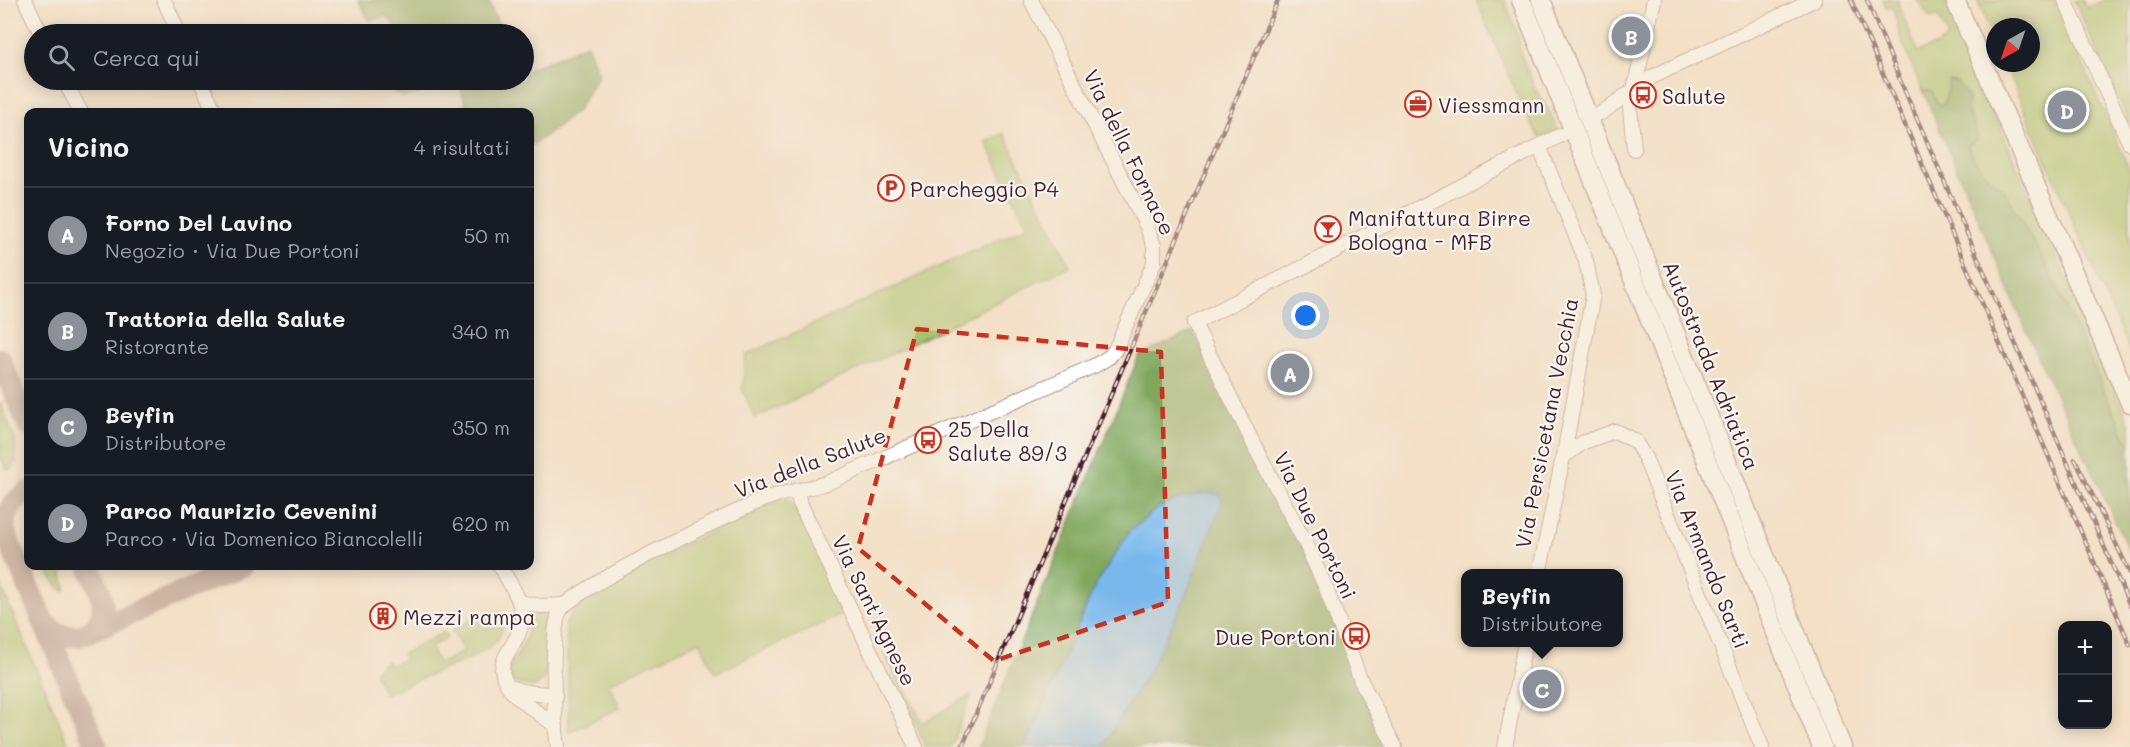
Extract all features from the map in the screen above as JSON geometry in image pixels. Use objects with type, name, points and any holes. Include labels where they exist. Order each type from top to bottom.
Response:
[{"type":"highway","name":"Autostrada Adriatica","points":[[1521,0],[1822,747]]},
{"type":"highway","name":"Autostrada Adriatica","points":[[1541,0],[1842,747]]},
{"type":"highway","points":[[1955,0],[2130,403]]},
{"type":"highway","points":[[1967,0],[2130,374]]},
{"type":"street","points":[[25,0],[36,24]]},
{"type":"street","points":[[164,0],[175,24]]},
{"type":"street","name":"Via della Fornace","points":[[1031,0],[1147,227],[1154,246],[1154,263],[1115,350],[1109,357]]},
{"type":"street","points":[[1634,149],[1630,108],[1654,0]]},
{"type":"street","points":[[1602,113],[1661,73],[1814,0]]},
{"type":"street","points":[[2065,0],[2130,144]]},
{"type":"street","points":[[69,90],[79,108]]},
{"type":"street","points":[[205,90],[213,108]]},
{"type":"street","points":[[1539,146],[1561,135]]},
{"type":"street","name":"Via Due Portoni","points":[[1395,747],[1361,681],[1326,588],[1307,546],[1194,323],[1539,146]]},
{"type":"street","name":"Via Persicetana Vecchia","points":[[1539,146],[1586,261],[1592,289],[1592,308],[1540,569]]},
{"type":"street","name":"Via della Salute","points":[[564,605],[590,586],[756,503],[829,482],[1096,365],[1109,357]]},
{"type":"street","name":"Via Armando Sarti","points":[[1563,457],[1582,443],[1615,431],[1635,441],[1645,458],[1762,747]]},
{"type":"street","points":[[1567,438],[1582,443]]},
{"type":"street","name":"Via Sant'Agnese","points":[[796,491],[916,747]]},
{"type":"street","points":[[502,570],[519,602],[522,613],[517,640],[502,662],[505,680],[514,694],[556,727]]},
{"type":"street","points":[[519,602],[541,606],[564,605]]},
{"type":"street","points":[[558,747],[555,631],[557,618],[564,605]]},
{"type":"street","points":[[1505,747],[1524,647]]},
{"type":"street","points":[[505,680],[516,690],[544,692],[556,699]]},
{"type":"street","points":[[523,700],[546,705],[556,699]]},
{"type":"highlighted area","points":[[917,329],[1161,352],[1168,602],[994,661],[858,548]]},
{"type":"green space","points":[[358,0],[488,0],[499,24],[394,24],[387,16],[369,20]]},
{"type":"green space","points":[[1476,0],[1504,0],[1518,34],[1521,55],[1535,89],[1558,130],[1540,137],[1528,119]]},
{"type":"green space","points":[[1883,0],[1899,0],[1898,5],[1918,52],[1937,45],[1948,37],[1938,16],[1930,18],[1917,0],[1945,0],[2130,425],[2130,447],[2050,272],[2004,190],[1989,178],[1975,161],[1967,145],[1977,140],[1968,111],[1968,100],[1947,90],[1944,104],[1940,105],[1926,90],[1923,91],[1901,39],[1893,7],[1886,8]]},
{"type":"green space","points":[[1977,0],[2054,0],[2130,170],[2130,324],[2126,327],[2130,335],[2130,352],[2008,72],[2040,72],[2040,18],[1986,18],[1986,21]]},
{"type":"green space","points":[[2074,0],[2081,0],[2086,8],[2105,0],[2130,0],[2130,124]]},
{"type":"green space","points":[[587,44],[599,74],[577,111],[534,143],[534,108],[459,108],[466,106],[461,90],[534,90],[534,67]]},
{"type":"green space","points":[[1949,81],[1956,82],[1967,94],[1968,115],[1977,140],[1967,146],[1975,161],[1989,178],[2004,190],[2050,272],[2130,447],[2130,553],[2033,346],[1923,91],[1932,91],[1936,101],[1940,105],[1944,104]]},
{"type":"green space","points":[[393,90],[430,90],[405,97]]},
{"type":"green space","points":[[1004,133],[1070,266],[755,418],[742,389],[746,355],[1028,226],[986,142]]},
{"type":"green space","points":[[1193,331],[1301,546],[1391,747],[978,747],[1139,356]]},
{"type":"green space","points":[[0,402],[15,439],[16,463],[11,470],[7,469],[0,456]]},
{"type":"green space","points":[[786,499],[793,504],[848,612],[715,673],[700,641],[609,683],[620,708],[569,732],[566,623],[574,610],[589,595],[623,575],[766,504]]},
{"type":"green space","points":[[48,570],[62,570],[66,589],[63,591]]},
{"type":"green space","points":[[0,584],[70,747],[0,747]]},
{"type":"green space","points":[[499,611],[505,619],[499,638],[490,647],[473,657],[384,694],[375,670],[387,661],[389,666],[405,659],[402,654],[444,632],[447,638],[430,647],[439,664],[463,652],[452,630],[483,614]]},
{"type":"green space","points":[[527,611],[544,613],[548,653],[546,674],[542,681],[534,687],[515,683],[509,671],[512,661],[525,640],[528,626]]},
{"type":"green space","points":[[884,653],[923,723],[971,695],[951,747],[925,747]]},
{"type":"water","points":[[1204,493],[1219,494],[1222,501],[1185,598],[1150,669],[1103,747],[1025,747],[1095,586],[1129,532],[1158,508],[1175,500]]},
{"type":"taxiway","points":[[0,359],[24,416]]},
{"type":"taxiway","points":[[4,532],[10,508],[24,495]]},
{"type":"taxiway","points":[[0,521],[97,747]]},
{"type":"taxiway","points":[[87,633],[96,626],[103,610],[100,593],[91,570]]},
{"type":"taxiway","points":[[43,621],[59,633],[79,636],[234,570]]},
{"type":"railway","points":[[962,747],[1278,0]]},
{"type":"railway","points":[[1851,0],[2130,645]]},
{"type":"railway","points":[[1867,0],[2130,606]]},
{"type":"railway","points":[[2075,459],[2130,573]]},
{"type":"place","name":"Trattoria della Salute","points":[[1631,36]]},
{"type":"place","name":"Salute","points":[[1643,95]]},
{"type":"place","name":"Viessmann","points":[[1418,104]]},
{"type":"place","name":"Parco Maurizio Cevenini","points":[[2067,110]]},
{"type":"place","name":"Parcheggio P4","points":[[891,188]]},
{"type":"place","name":"Manifattura Birre Bologna - MFB","points":[[1328,229]]},
{"type":"place","name":"Forno Del Lavino","points":[[1290,373]]},
{"type":"place","name":"25 Della Salute 89/3","points":[[928,440]]},
{"type":"place","name":"Mezzi rampa","points":[[383,616]]},
{"type":"place","name":"Due Portoni","points":[[1356,636]]},
{"type":"place","name":"Beyfin","points":[[1542,689]]}]
